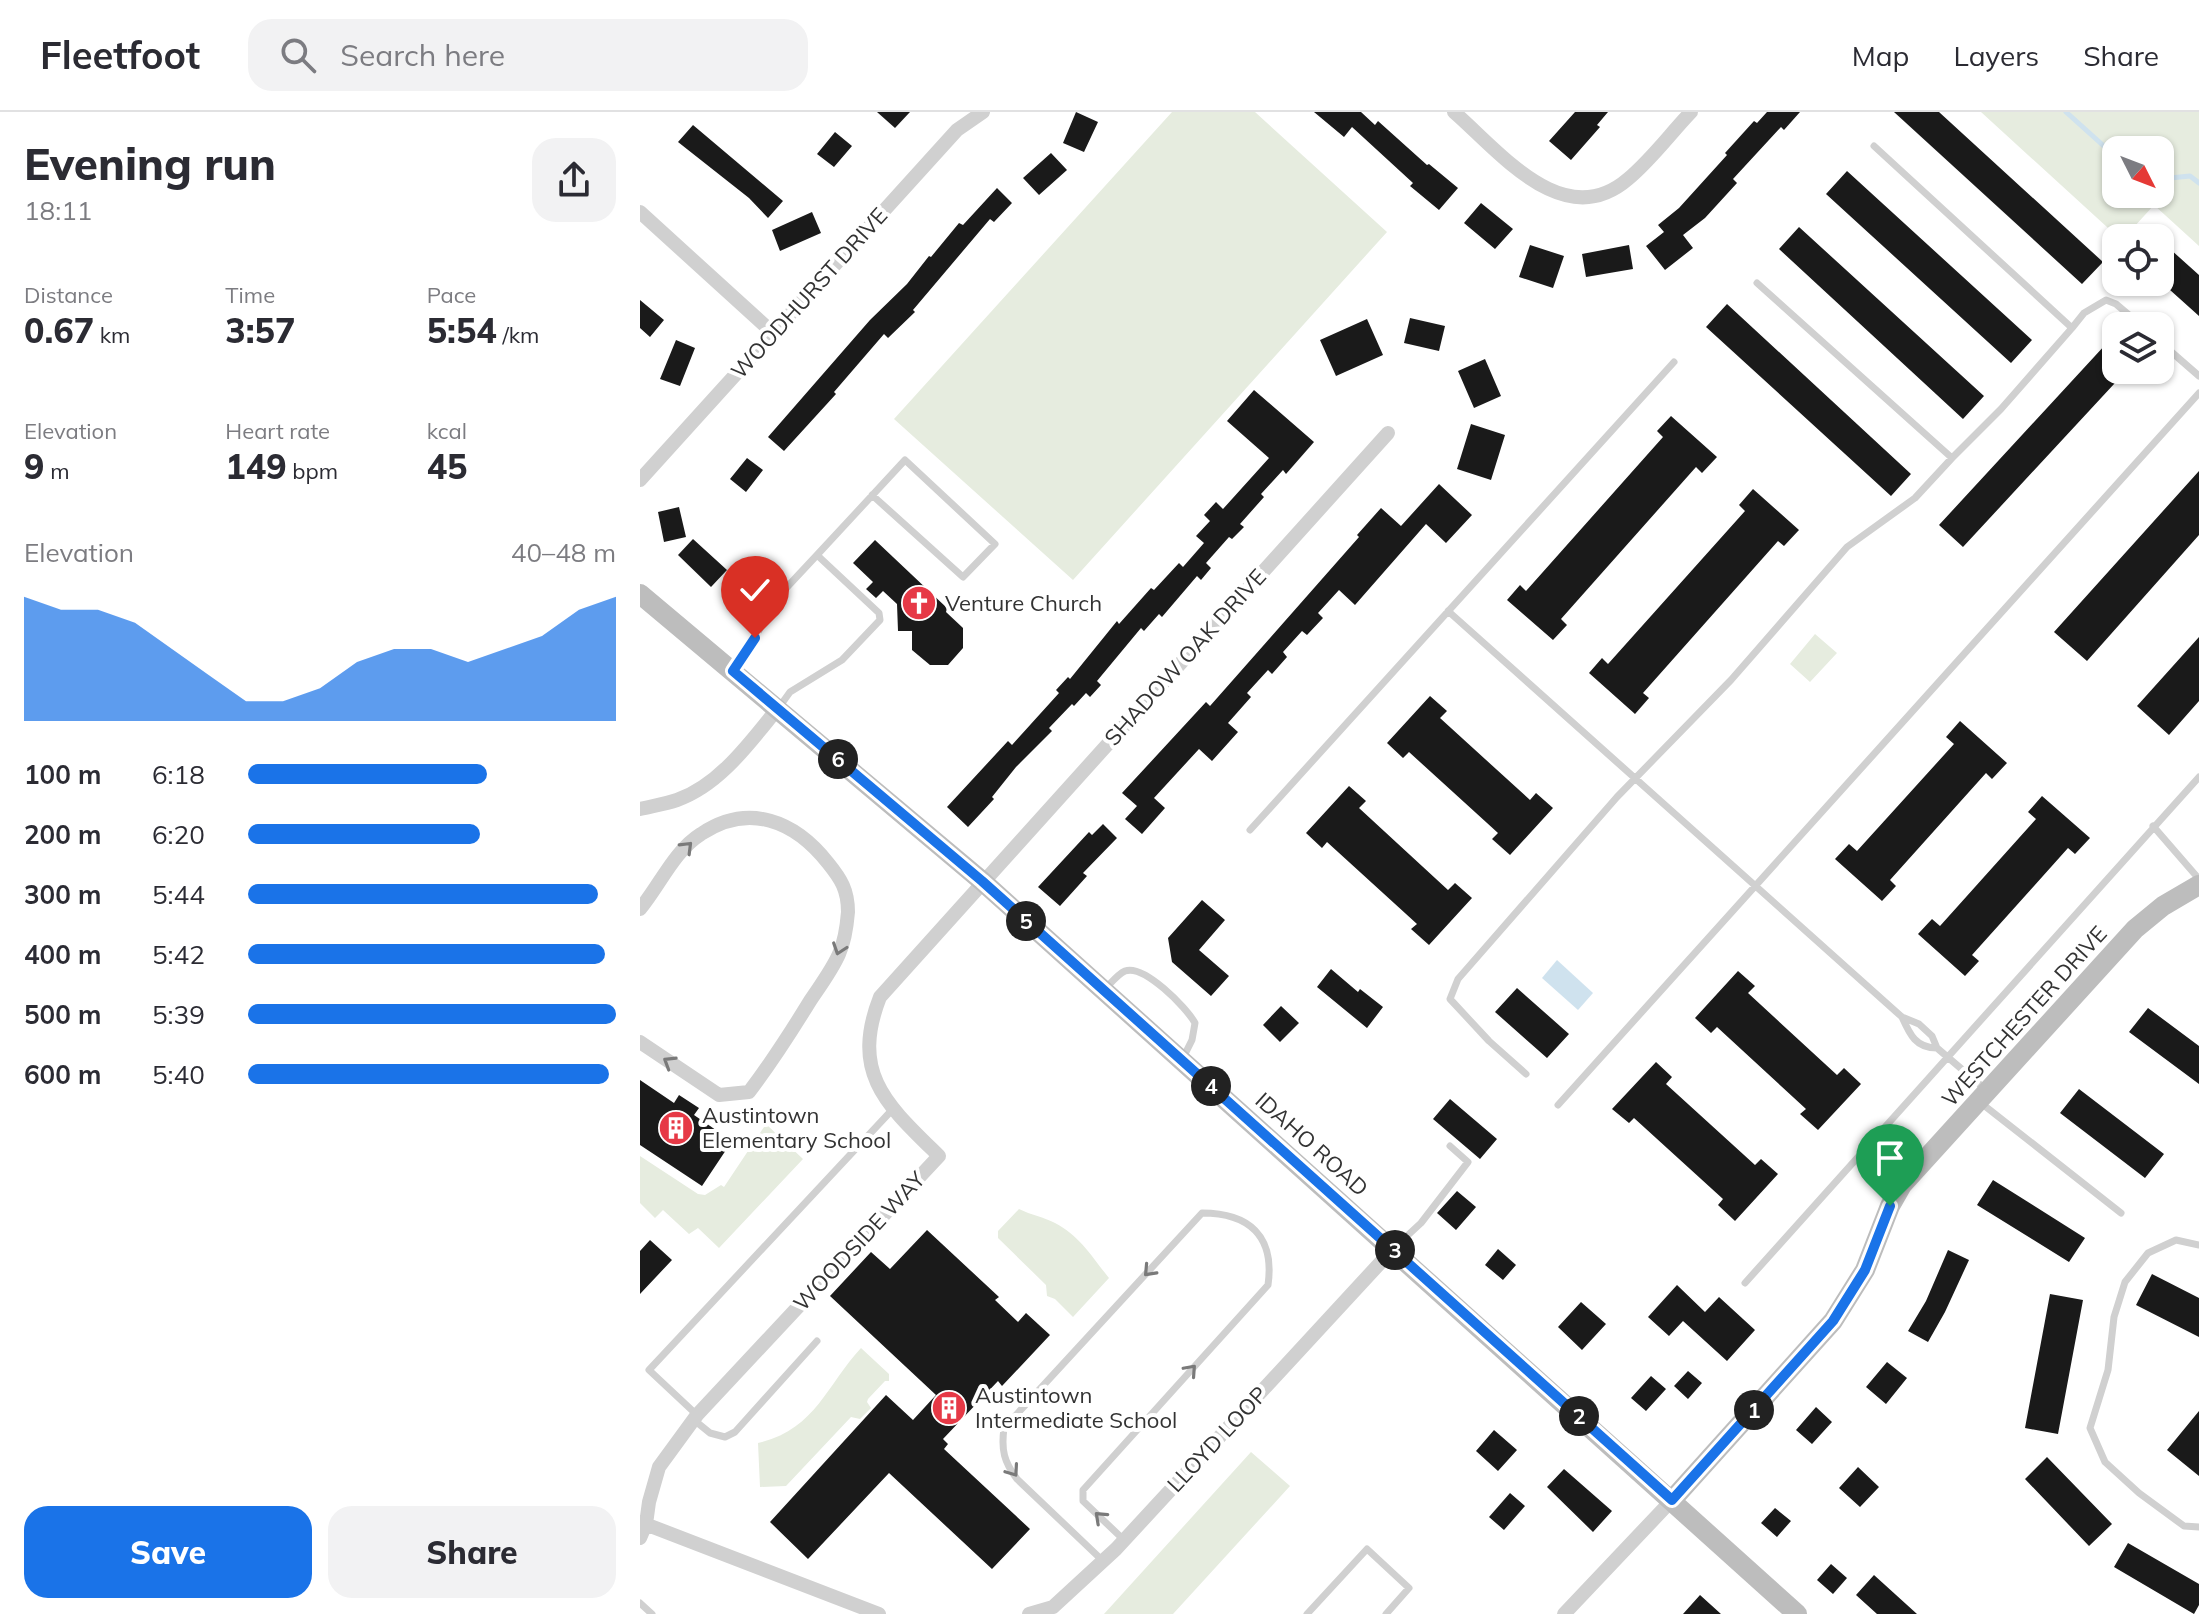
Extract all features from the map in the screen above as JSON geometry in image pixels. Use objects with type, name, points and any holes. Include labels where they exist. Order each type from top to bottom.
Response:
[{"type":"street","name":"WOODHURST DRIVE","points":[[640,480],[957,130],[983,112]]},
{"type":"street","points":[[1454,112],[1540,186],[1567,197],[1584,198],[1611,191],[1626,182],[1691,112]]},
{"type":"street","points":[[640,212],[773,333]]},
{"type":"street","name":"SHADOW OAK DRIVE","points":[[982,881],[1388,433]]},
{"type":"street","name":"IDAHO ROAD","points":[[640,594],[982,881],[1797,1614]]},
{"type":"street","points":[[640,809],[677,800],[699,790],[725,768],[778,708]]},
{"type":"street","points":[[640,909],[657,889],[680,852],[700,834],[728,820],[750,817],[779,822],[813,844],[844,881],[848,912],[840,952],[774,1059],[749,1092],[719,1095],[640,1042]]},
{"type":"street","name":"WOODSIDE WAY","points":[[642,1528],[659,1467],[695,1418],[939,1156],[892,1110],[873,1072],[868,1039],[880,997],[951,920],[982,881]]},
{"type":"street","name":"WESTCHESTER DRIVE","points":[[1672,1500],[1833,1321],[1865,1270],[1897,1192],[2135,929],[2199,882]]},
{"type":"street","name":"LLOYD LOOP","points":[[1029,1614],[1053,1607],[1124,1540],[1393,1249]]},
{"type":"street","points":[[1564,1614],[1672,1500]]},
{"type":"street","points":[[642,1528],[879,1614]]},
{"type":"lane","points":[[1874,146],[2072,328]]},
{"type":"lane","points":[[1757,283],[1952,458]]},
{"type":"lane","points":[[1526,1074],[1489,1041],[1450,999],[1458,979],[1635,778],[1710,703],[1847,547],[1915,498],[2001,409],[2084,313],[2106,300],[2125,312]]},
{"type":"lane","points":[[2174,354],[2199,376]]},
{"type":"lane","points":[[1250,830],[1674,362]]},
{"type":"lane","points":[[1558,1105],[2199,393]]},
{"type":"lane","points":[[733,671],[774,601],[872,495],[905,460],[995,544],[963,577],[872,495]]},
{"type":"lane","points":[[778,708],[790,692],[842,660],[880,620],[879,613],[817,555]]},
{"type":"lane","points":[[1448,611],[1902,1017],[1919,1024],[1932,1036],[1937,1048],[1984,1096],[2121,1213]]},
{"type":"lane","points":[[1745,1283],[2199,777]]},
{"type":"lane","points":[[2153,826],[2199,882]]},
{"type":"lane","points":[[1104,990],[1122,972],[1130,970],[1146,974],[1190,1013],[1195,1023],[1183,1060]]},
{"type":"lane","points":[[1902,1017],[1918,1043],[1925,1048],[1937,1048]]},
{"type":"lane","points":[[817,1341],[735,1432],[725,1437],[710,1433],[649,1370],[892,1110]]},
{"type":"lane","points":[[1393,1249],[1421,1223],[1468,1162],[1450,1146]]},
{"type":"lane","points":[[1103,1561],[1006,1465],[1001,1447],[1004,1428],[1202,1213],[1225,1213],[1243,1220],[1261,1238],[1270,1257],[1268,1285],[1083,1490],[1083,1501],[1124,1540]]},
{"type":"lane","points":[[2199,1245],[2176,1240],[2148,1253],[2125,1282],[2114,1317],[2108,1370],[2090,1428],[2105,1462],[2139,1493],[2184,1526],[2199,1527]]},
{"type":"lane","points":[[1307,1614],[1367,1549],[1409,1588],[1386,1614]]},
{"type":"lane","points":[[640,1603],[652,1614]]},
{"type":"shaded area","points":[[1172,112],[1255,112],[1387,232],[1073,580],[894,419]]},
{"type":"shaded area","points":[[1981,112],[2199,112],[2199,246],[2157,208],[2174,208],[2174,136],[2102,136],[2102,208],[2151,208],[2137,224],[2104,224]]},
{"type":"shaded area","points":[[1815,634],[1837,653],[1810,682],[1790,664]]},
{"type":"shaded area","points":[[766,1124],[803,1159],[719,1248],[698,1228],[689,1234],[663,1210],[655,1218],[640,1203],[640,1156],[698,1194],[705,1195],[721,1185],[724,1187]]},
{"type":"shaded area","points":[[1019,1209],[1051,1221],[1072,1234],[1109,1278],[1073,1317],[1055,1299],[1047,1296],[1046,1285],[998,1238],[998,1231]]},
{"type":"shaded area","points":[[861,1348],[889,1374],[889,1381],[885,1381],[868,1399],[871,1408],[860,1419],[851,1417],[786,1486],[760,1487],[758,1443],[777,1437],[806,1417]]},
{"type":"shaded area","points":[[1251,1452],[1290,1486],[1173,1614],[1104,1614]]},
{"type":"water","points":[[1557,960],[1593,993],[1578,1010],[1542,978]]},
{"type":"building","points":[[877,112],[910,112],[895,128]]},
{"type":"building","points":[[1076,112],[1098,122],[1084,152],[1063,143]]},
{"type":"building","points":[[1314,112],[1361,112],[1375,125],[1378,121],[1458,188],[1439,210],[1410,186],[1413,183],[1352,127],[1344,137]]},
{"type":"building","points":[[1575,112],[1608,112],[1597,125],[1600,127],[1571,160],[1549,141]]},
{"type":"building","points":[[1767,112],[1800,112],[1784,130],[1781,127],[1733,179],[1737,183],[1705,218],[1683,235],[1693,248],[1665,270],[1646,246],[1664,232],[1658,225],[1679,208],[1754,121],[1757,123]]},
{"type":"building","points":[[1894,112],[1939,112],[2102,261],[2082,284]]},
{"type":"building","points":[[693,125],[783,201],[768,218],[749,198],[678,142]]},
{"type":"building","points":[[835,132],[852,146],[834,167],[817,154]]},
{"type":"building","points":[[1051,153],[1067,170],[1039,195],[1023,178]]},
{"type":"building","points":[[1847,171],[2032,340],[2011,363],[1826,194]]},
{"type":"building","points":[[997,188],[1012,203],[994,222],[990,219],[913,310],[915,312],[888,338],[884,334],[834,392],[836,394],[784,451],[768,437],[959,223],[963,225]]},
{"type":"building","points":[[1481,203],[1513,229],[1495,249],[1464,223]]},
{"type":"building","points":[[812,212],[821,233],[780,251],[772,230]]},
{"type":"building","points":[[1799,227],[1984,396],[1963,419],[1779,249]]},
{"type":"building","points":[[1530,245],[1564,256],[1553,288],[1519,277]]},
{"type":"building","points":[[1629,245],[1633,269],[1586,277],[1582,254]]},
{"type":"building","points":[[2174,253],[2199,275],[2199,316],[2174,294]]},
{"type":"building","points":[[640,300],[664,320],[650,337],[640,328]]},
{"type":"building","points":[[1727,304],[1911,474],[1891,496],[1706,327]]},
{"type":"building","points":[[1410,318],[1445,326],[1439,351],[1404,343]]},
{"type":"building","points":[[1367,319],[1383,355],[1336,376],[1320,340]]},
{"type":"building","points":[[676,340],[695,348],[680,386],[660,379]]},
{"type":"building","points":[[2102,348],[2102,384],[2114,384],[1963,547],[1939,525]]},
{"type":"building","points":[[1485,359],[1501,396],[1474,408],[1458,371]]},
{"type":"building","points":[[1254,390],[1314,442],[1286,474],[1283,470],[1261,494],[1264,497],[1240,524],[1244,527],[1232,539],[1229,537],[1206,563],[1211,568],[1201,580],[1197,576],[1162,617],[1159,614],[1144,631],[1141,628],[1097,681],[1101,685],[1090,697],[1086,693],[1074,706],[1072,704],[1049,728],[1052,731],[1016,767],[992,797],[994,799],[968,827],[947,807],[1008,741],[1012,745],[1117,621],[1119,624],[1151,588],[1154,590],[1179,563],[1183,567],[1204,543],[1196,536],[1210,521],[1204,515],[1216,502],[1223,509],[1269,458],[1227,421]]},
{"type":"building","points":[[1671,416],[1717,457],[1702,473],[1696,467],[1561,619],[1567,625],[1553,640],[1507,600],[1520,585],[1526,591],[1663,437],[1657,431]]},
{"type":"building","points":[[1471,424],[1505,435],[1491,480],[1457,469]]},
{"type":"building","points":[[747,458],[763,470],[746,492],[730,479]]},
{"type":"building","points":[[2199,471],[2199,535],[2087,661],[2054,632]]},
{"type":"building","points":[[1439,484],[1472,515],[1446,543],[1426,524],[1355,605],[1339,590],[1318,613],[1323,618],[1307,635],[1302,631],[1283,652],[1287,657],[1272,674],[1268,670],[1247,693],[1251,697],[1228,723],[1238,732],[1212,761],[1199,749],[1154,798],[1165,808],[1142,834],[1125,819],[1137,806],[1122,793],[1206,702],[1210,706],[1381,508],[1401,526]]},
{"type":"building","points":[[1753,489],[1799,530],[1784,546],[1778,541],[1643,693],[1649,698],[1635,714],[1589,673],[1602,658],[1608,664],[1745,511],[1739,505]]},
{"type":"building","points":[[679,507],[686,537],[664,542],[658,512]]},
{"type":"building","points":[[693,539],[727,570],[711,587],[678,555]]},
{"type":"building","name":"Venture Church","points":[[875,540],[947,608],[946,612],[963,628],[963,648],[948,665],[930,665],[912,650],[912,631],[898,631],[897,604],[883,591],[876,598],[866,589],[873,582],[853,563]]},
{"type":"building","points":[[2199,637],[2199,701],[2169,735],[2137,706]]},
{"type":"building","points":[[1430,696],[1447,711],[1440,718],[1530,800],[1536,793],[1553,808],[1510,855],[1492,839],[1498,833],[1409,752],[1403,758],[1387,743]]},
{"type":"building","points":[[1960,721],[2007,763],[1992,779],[1986,773],[1890,880],[1896,886],[1882,901],[1835,859],[1849,844],[1857,851],[1954,744],[1946,737]]},
{"type":"building","points":[[1349,786],[1366,801],[1359,808],[1448,890],[1455,883],[1472,898],[1429,945],[1411,929],[1417,924],[1327,842],[1322,848],[1306,833]]},
{"type":"building","points":[[2042,796],[2090,838],[2075,854],[2068,848],[1972,955],[1979,961],[1965,976],[1918,934],[1932,919],[1940,926],[2036,819],[2028,812]]},
{"type":"building","points":[[1103,824],[1117,838],[1083,873],[1087,876],[1060,906],[1038,887],[1089,832],[1092,835]]},
{"type":"building","points":[[1202,900],[1225,920],[1199,950],[1229,976],[1211,996],[1172,962],[1168,938]]},
{"type":"building","points":[[1331,969],[1358,992],[1360,989],[1383,1007],[1367,1028],[1317,987]]},
{"type":"building","points":[[1738,971],[1755,986],[1748,993],[1837,1075],[1844,1068],[1861,1084],[1818,1130],[1800,1114],[1806,1109],[1717,1027],[1711,1033],[1695,1018]]},
{"type":"building","points":[[1517,988],[1569,1034],[1547,1058],[1495,1012]]},
{"type":"building","points":[[1281,1006],[1299,1023],[1280,1042],[1263,1025]]},
{"type":"building","points":[[2148,1008],[2199,1046],[2199,1084],[2129,1032]]},
{"type":"building","points":[[1656,1062],[1672,1077],[1666,1084],[1755,1165],[1761,1159],[1778,1174],[1735,1221],[1718,1205],[1723,1199],[1634,1118],[1629,1123],[1612,1109]]},
{"type":"building","name":"Austintown Elementary School","points":[[640,1080],[674,1103],[679,1095],[699,1108],[694,1115],[732,1141],[702,1186],[640,1145]]},
{"type":"building","points":[[2079,1089],[2164,1154],[2145,1178],[2060,1113]]},
{"type":"building","points":[[1450,1099],[1497,1139],[1480,1159],[1433,1119]]},
{"type":"building","points":[[1993,1180],[2085,1238],[2069,1262],[1977,1205]]},
{"type":"building","points":[[1457,1191],[1476,1207],[1456,1230],[1437,1213]]},
{"type":"building","name":"Austintown Intermediate School","points":[[927,1230],[999,1297],[995,1300],[1018,1322],[1026,1313],[1050,1335],[1002,1386],[998,1381],[943,1439],[948,1444],[944,1449],[1030,1529],[992,1569],[889,1473],[808,1559],[770,1522],[886,1395],[913,1420],[936,1395],[830,1296],[871,1252],[890,1269]]},
{"type":"building","points":[[650,1240],[672,1260],[640,1294],[640,1251]]},
{"type":"building","points":[[1498,1249],[1516,1265],[1503,1280],[1485,1265]]},
{"type":"building","points":[[1948,1250],[1969,1260],[1928,1342],[1908,1331],[1926,1301]]},
{"type":"building","points":[[2152,1274],[2199,1298],[2199,1337],[2136,1305]]},
{"type":"building","points":[[1677,1285],[1705,1312],[1719,1297],[1755,1330],[1727,1361],[1683,1321],[1669,1336],[1648,1317]]},
{"type":"building","points":[[2050,1294],[2083,1300],[2058,1434],[2025,1428]]},
{"type":"building","points":[[1581,1302],[1606,1324],[1582,1350],[1558,1327]]},
{"type":"building","points":[[1887,1362],[1907,1378],[1886,1404],[1866,1387]]},
{"type":"building","points":[[1688,1371],[1702,1383],[1688,1399],[1674,1386]]},
{"type":"building","points":[[1651,1376],[1666,1389],[1646,1411],[1631,1398]]},
{"type":"building","points":[[1816,1407],[1832,1422],[1812,1444],[1796,1430]]},
{"type":"building","points":[[2199,1411],[2199,1476],[2167,1450]]},
{"type":"building","points":[[1494,1430],[1517,1450],[1498,1471],[1476,1451]]},
{"type":"building","points":[[2047,1457],[2112,1524],[2089,1546],[2025,1479]]},
{"type":"building","points":[[1858,1467],[1879,1487],[1860,1507],[1839,1488]]},
{"type":"building","points":[[1564,1469],[1612,1511],[1593,1532],[1547,1487]]},
{"type":"building","points":[[1510,1493],[1525,1506],[1504,1530],[1489,1517]]},
{"type":"building","points":[[1775,1508],[1791,1521],[1777,1537],[1761,1523]]},
{"type":"building","points":[[2128,1543],[2199,1584],[2199,1605],[2194,1614],[2114,1567]]},
{"type":"building","points":[[1831,1564],[1847,1578],[1833,1594],[1817,1580]]},
{"type":"building","points":[[1874,1575],[1917,1614],[1877,1614],[1856,1595]]},
{"type":"building","points":[[1700,1595],[1721,1614],[1683,1614]]},
{"type":"waterway","points":[[2066,112],[2102,144]]},
{"type":"waterway","points":[[2174,178],[2190,176],[2199,183]]},
{"type":"place","name":"Venture Church","points":[[919,603]]},
{"type":"place","name":"Austintown Elementary School","points":[[676,1128]]},
{"type":"place","name":"Austintown Intermediate School","points":[[949,1408]]},
{"type":"route","points":[[755,638],[733,671],[982,881],[1672,1500],[1833,1321],[1865,1270],[1890,1206]]}]
